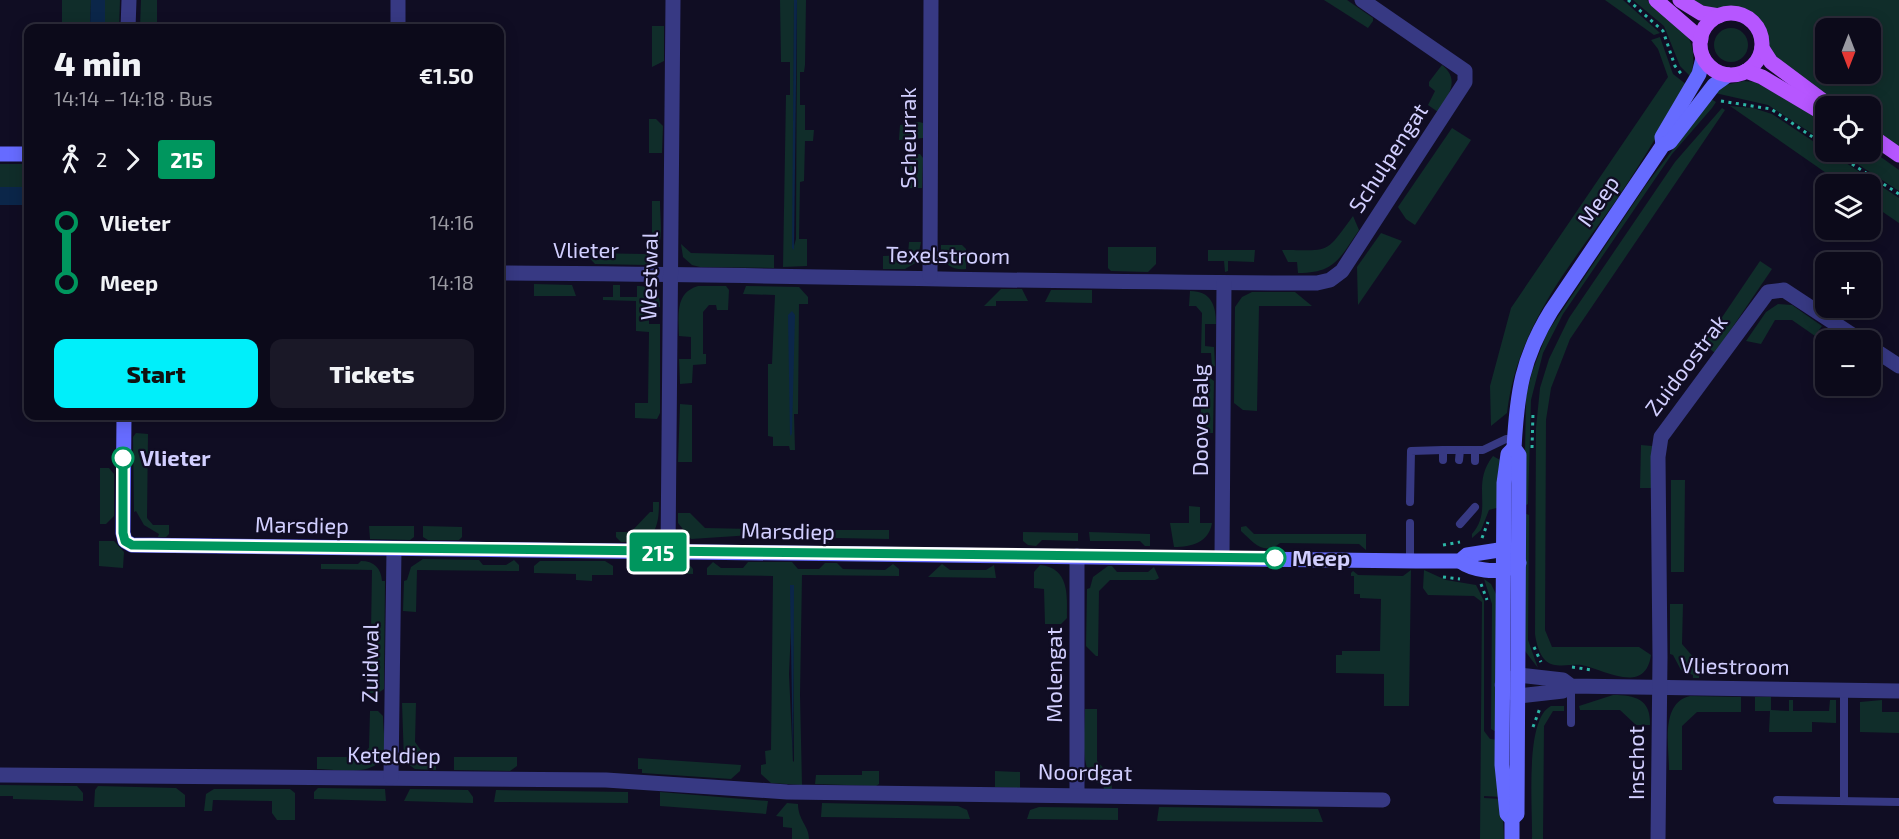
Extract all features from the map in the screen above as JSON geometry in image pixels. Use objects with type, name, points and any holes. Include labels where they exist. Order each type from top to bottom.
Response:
[{"type":"main road","points":[[1656,0],[1701,39]]},
{"type":"main road","points":[[1680,0],[1701,13],[1719,16],[1734,14],[1749,20],[1759,32],[1762,48],[1771,62],[1817,96]]},
{"type":"main road","points":[[1719,16],[1707,25],[1701,39],[1703,58],[1713,70],[1728,75],[1746,71],[1756,62],[1762,48]]},
{"type":"main road","points":[[1746,71],[1815,109]]},
{"type":"main road","points":[[1881,143],[1899,155]]},
{"type":"main road","points":[[1881,152],[1899,164]]},
{"type":"street","points":[[128,24],[129,0]]},
{"type":"street","points":[[398,0],[398,24]]},
{"type":"street","name":"Westwal","points":[[668,552],[673,0]]},
{"type":"street","name":"Scheurrak","points":[[930,276],[931,0]]},
{"type":"street","name":"Schulpengat","points":[[1224,283],[1317,283],[1330,280],[1342,271],[1465,82],[1465,71],[1362,0]]},
{"type":"street","name":"Meep","points":[[1663,145],[1662,137],[1700,74],[1703,58]]},
{"type":"street","name":"Meep","points":[[1512,839],[1512,819],[1508,814],[1502,765],[1504,483],[1508,454],[1514,444],[1519,386],[1535,338],[1663,145],[1670,142],[1714,85],[1728,75]]},
{"type":"street","points":[[0,154],[24,154]]},
{"type":"street","name":"Vlieter","points":[[504,273],[672,273]]},
{"type":"street","name":"Texelstroom","points":[[672,273],[1224,283]]},
{"type":"street","name":"Doove Balg","points":[[1222,558],[1224,283]]},
{"type":"street","name":"Zuidoostrak","points":[[1660,687],[1658,458],[1661,437],[1768,292],[1784,290],[1845,330]]},
{"type":"street","points":[[1881,354],[1899,366]]},
{"type":"street","name":"Marsdiep","points":[[124,420],[123,533],[125,541],[132,545],[1410,560],[1460,561],[1467,566],[1503,570],[1519,563]]},
{"type":"street","name":"Meep","points":[[1512,819],[1517,814],[1519,563],[1519,455],[1514,444]]},
{"type":"street","name":"Zuidwal","points":[[391,777],[394,549]]},
{"type":"street","points":[[1503,550],[1519,563]]},
{"type":"street","name":"Marsdiep","points":[[1460,561],[1467,555],[1503,550]]},
{"type":"street","name":"Molengat","points":[[1077,556],[1077,795]]},
{"type":"street","points":[[1518,675],[1503,685],[1518,696]]},
{"type":"street","name":"Vliestroom","points":[[1518,675],[1563,680],[1571,686],[1899,691]]},
{"type":"street","name":"Vliestroom","points":[[1518,696],[1563,692],[1571,686]]},
{"type":"street","name":"Inschot","points":[[1658,839],[1660,687]]},
{"type":"street","name":"Keteldiep","points":[[0,775],[606,780],[787,792]]},
{"type":"street","name":"Noordgat","points":[[787,792],[1383,800]]},
{"type":"lane","points":[[1410,502],[1411,451],[1483,450],[1506,439],[1514,444]]},
{"type":"lane","points":[[1443,450],[1443,460]]},
{"type":"lane","points":[[1459,460],[1460,450]]},
{"type":"lane","points":[[1475,450],[1475,461]]},
{"type":"lane","points":[[1460,524],[1475,507]]},
{"type":"lane","points":[[1410,523],[1410,560]]},
{"type":"lane","points":[[1571,686],[1571,723]]},
{"type":"lane","points":[[1844,690],[1844,800]]},
{"type":"lane","points":[[1777,800],[1899,802]]},
{"type":"path","points":[[1628,0],[1663,31],[1675,66],[1690,81]]},
{"type":"path","points":[[1717,99],[1771,109],[1815,139]]},
{"type":"path","points":[[1849,162],[1899,194]]},
{"type":"path","points":[[1532,457],[1534,407]]},
{"type":"green space","points":[[62,0],[91,0],[90,24],[62,24]]},
{"type":"green space","points":[[105,0],[120,0],[119,24],[105,24]]},
{"type":"green space","points":[[141,0],[157,0],[157,24],[140,24]]},
{"type":"green space","points":[[780,0],[794,0],[793,249],[796,239],[797,0],[806,0],[805,65],[804,72],[800,72],[800,105],[805,105],[805,130],[814,130],[813,141],[805,141],[804,181],[800,182],[799,239],[807,239],[807,266],[783,267],[786,95],[790,95],[790,62],[781,62]]},
{"type":"green space","points":[[1324,0],[1347,0],[1373,18],[1373,21],[1368,28]]},
{"type":"green space","points":[[1605,0],[1623,0],[1660,33],[1654,35]]},
{"type":"green space","points":[[1633,0],[1647,0],[1684,31],[1693,50],[1691,77],[1680,66],[1664,26]]},
{"type":"green space","points":[[1688,0],[1899,0],[1899,150],[1881,138],[1881,96],[1824,96],[1771,53],[1761,23],[1744,10],[1708,9]]},
{"type":"green space","points":[[652,26],[664,26],[664,61],[652,67]]},
{"type":"green space","points":[[1731,28],[1743,33],[1748,45],[1743,57],[1731,62],[1719,57],[1714,45],[1719,33]]},
{"type":"green space","points":[[1660,37],[1673,74],[1687,85],[1617,199],[1548,299],[1522,353],[1507,413],[1491,426],[1490,386],[1511,308],[1668,77],[1658,49],[1651,40]]},
{"type":"green space","points":[[1442,65],[1451,76],[1452,82],[1449,94],[1438,112],[1428,105],[1435,91],[1429,86],[1429,82]]},
{"type":"green space","points":[[1744,81],[1755,82],[1815,115],[1815,136],[1768,105],[1715,93],[1725,85]]},
{"type":"green space","points":[[1711,99],[1716,102],[1672,154],[1563,314],[1543,353],[1531,400],[1528,504],[1524,506],[1526,396],[1532,372],[1547,333],[1646,185]]},
{"type":"green space","points":[[1730,106],[1753,108],[1772,114],[1815,142],[1815,162],[1845,162],[1863,174],[1828,174]]},
{"type":"green space","points":[[1722,108],[1725,110],[1570,339],[1551,388],[1546,420],[1545,630],[1552,647],[1639,647],[1651,655],[1647,668],[1640,675],[1622,677],[1581,665],[1562,666],[1548,663],[1541,655],[1535,634],[1536,428],[1540,388],[1549,359],[1569,318],[1675,162]]},
{"type":"green space","points":[[649,119],[656,119],[663,126],[662,153],[649,153]]},
{"type":"green space","points":[[923,123],[923,138],[899,140],[900,125]]},
{"type":"green space","points":[[1452,128],[1471,140],[1415,225],[1406,219],[1398,207]]},
{"type":"green space","points":[[910,154],[920,154],[923,158],[922,188],[909,188]]},
{"type":"green space","points":[[1881,157],[1899,170],[1899,191],[1881,179],[1881,174],[1873,174],[1854,162],[1881,162]]},
{"type":"green space","points":[[0,164],[24,164],[24,187],[0,187]]},
{"type":"green space","points":[[1881,186],[1899,198],[1899,223],[1881,211]]},
{"type":"green space","points":[[652,201],[660,201],[661,227],[659,244],[653,259],[647,265],[595,264],[585,253],[645,254],[652,247]]},
{"type":"green space","points":[[1353,216],[1359,230],[1341,256],[1328,267],[1298,273],[1297,262],[1288,262],[1282,250],[1325,248]]},
{"type":"green space","points":[[1381,233],[1402,241],[1358,305],[1357,267]]},
{"type":"green space","points":[[909,242],[921,242],[917,262],[905,269],[883,269],[883,256],[908,255]]},
{"type":"green space","points":[[681,244],[691,253],[774,255],[774,268],[692,265],[683,257]]},
{"type":"green space","points":[[941,245],[962,245],[966,249],[966,269],[951,267],[947,264],[942,256]]},
{"type":"green space","points":[[1108,247],[1156,247],[1156,264],[1148,272],[1111,271],[1108,268]]},
{"type":"green space","points":[[1208,250],[1255,250],[1254,262],[1228,261],[1228,271],[1225,272],[1224,261],[1208,261]]},
{"type":"green space","points":[[1760,261],[1772,269],[1715,353],[1704,344]]},
{"type":"green space","points":[[534,284],[572,285],[576,296],[534,296]]},
{"type":"green space","points":[[613,285],[620,285],[620,297],[637,297],[637,286],[651,289],[659,298],[660,307],[649,308],[649,324],[660,324],[660,413],[657,419],[635,418],[635,403],[648,403],[649,332],[636,331],[636,301],[603,300],[603,297],[613,297]]},
{"type":"green space","points":[[698,286],[726,286],[729,290],[728,310],[717,310],[716,305],[709,305],[703,312],[703,354],[706,354],[706,364],[693,365],[692,383],[680,384],[679,359],[691,359],[691,337],[679,336],[681,300],[690,289]]},
{"type":"green space","points":[[746,286],[799,287],[808,297],[808,304],[799,304],[798,414],[794,414],[795,450],[790,450],[789,446],[773,446],[773,437],[768,436],[768,364],[772,364],[775,295],[743,294]]},
{"type":"green space","points":[[1001,289],[1022,289],[1028,301],[996,301],[996,306],[984,306]]},
{"type":"green space","points":[[1051,290],[1092,290],[1092,303],[1045,302]]},
{"type":"green space","points":[[1190,291],[1207,296],[1215,311],[1216,324],[1205,324],[1205,346],[1214,347],[1215,366],[1212,367],[1211,353],[1201,353],[1202,313],[1196,306],[1189,306]]},
{"type":"green space","points":[[1252,292],[1295,292],[1312,306],[1259,306],[1257,411],[1243,410],[1234,403],[1235,307],[1242,297]]},
{"type":"green space","points":[[1778,304],[1792,305],[1822,326],[1819,330],[1815,330],[1815,336],[1792,320],[1775,320],[1761,344],[1746,341],[1766,312]]},
{"type":"green space","points":[[1210,378],[1214,381],[1213,433],[1201,433],[1201,379]]},
{"type":"green space","points":[[680,404],[692,405],[692,462],[678,462]]},
{"type":"green space","points":[[136,433],[148,434],[147,518],[153,525],[169,525],[169,534],[166,537],[158,537],[159,534],[144,525],[136,511],[134,512],[133,437]]},
{"type":"green space","points":[[1641,445],[1652,446],[1651,488],[1640,488]]},
{"type":"green space","points":[[1493,456],[1500,460],[1500,507],[1489,510],[1481,530],[1472,538],[1481,515],[1483,477]]},
{"type":"green space","points":[[100,468],[109,468],[114,474],[114,516],[106,524],[100,524]]},
{"type":"green space","points":[[1671,480],[1685,480],[1684,572],[1671,572]]},
{"type":"green space","points":[[653,502],[659,502],[659,512],[652,534],[640,540],[621,542],[616,537],[616,532],[631,532],[650,512],[653,512]]},
{"type":"green space","points":[[1189,506],[1200,507],[1200,523],[1212,523],[1210,529],[1199,542],[1174,547],[1170,523],[1189,523]]},
{"type":"green space","points":[[678,513],[690,513],[705,528],[752,529],[752,535],[691,539],[678,523]]},
{"type":"green space","points":[[1524,513],[1529,515],[1528,640],[1538,668],[1525,651]]},
{"type":"green space","points":[[369,526],[414,526],[414,537],[410,540],[370,539]]},
{"type":"green space","points":[[423,526],[462,527],[462,537],[459,540],[428,540],[423,537]]},
{"type":"green space","points":[[1246,526],[1254,534],[1366,534],[1366,550],[1359,544],[1280,543],[1274,547],[1264,548],[1241,531],[1241,527]]},
{"type":"green space","points":[[821,530],[889,530],[889,539],[836,538],[828,543],[821,537]]},
{"type":"green space","points":[[1023,532],[1078,533],[1078,541],[1042,540],[1036,546],[1028,545],[1023,541]]},
{"type":"green space","points":[[1089,532],[1150,534],[1150,546],[1145,546],[1140,541],[1090,541]]},
{"type":"green space","points":[[99,541],[114,541],[124,552],[123,568],[99,566]]},
{"type":"green space","points":[[423,559],[479,560],[483,565],[506,565],[514,560],[519,565],[519,571],[417,570],[416,612],[403,611],[404,581],[407,580],[411,567]]},
{"type":"green space","points":[[361,561],[370,562],[376,566],[382,581],[385,581],[384,689],[378,693],[370,693],[372,570],[321,569],[321,564],[358,564]]},
{"type":"green space","points":[[540,561],[605,561],[613,566],[613,575],[592,575],[592,581],[576,580],[576,574],[534,573],[534,566]]},
{"type":"green space","points":[[642,562],[687,562],[693,569],[693,574],[658,573],[658,567],[637,567]]},
{"type":"green space","points":[[713,562],[721,568],[743,568],[748,562],[792,562],[798,569],[819,569],[825,563],[837,563],[843,569],[885,570],[893,564],[899,569],[899,576],[802,575],[800,695],[802,785],[771,783],[761,774],[761,765],[766,764],[765,751],[771,750],[773,576],[707,575],[707,568]],"holes":[[[793,585],[794,761],[789,674]]]},
{"type":"green space","points":[[942,564],[950,570],[986,570],[994,565],[996,578],[928,577]]},
{"type":"green space","points":[[1040,565],[1057,571],[1065,584],[1067,618],[1061,624],[1045,624],[1044,589],[1034,588],[1034,572]]},
{"type":"green space","points":[[1108,566],[1112,566],[1117,572],[1148,572],[1154,567],[1159,578],[1155,580],[1110,580],[1099,591],[1098,656],[1096,656],[1086,646],[1087,589],[1090,588],[1093,577]]},
{"type":"green space","points":[[1411,570],[1409,706],[1384,706],[1384,674],[1336,673],[1336,655],[1342,655],[1342,651],[1380,651],[1381,599],[1360,598],[1360,594],[1354,594],[1354,576],[1351,576],[1351,573],[1353,571],[1358,575],[1403,576]]},
{"type":"green space","points":[[1424,570],[1446,580],[1476,585],[1484,601],[1484,731],[1490,739],[1498,740],[1502,797],[1484,796],[1484,798],[1502,799],[1504,839],[1480,839],[1482,602],[1474,596],[1428,595],[1423,588]]},
{"type":"green space","points":[[1484,579],[1491,584],[1498,598],[1498,733],[1491,729],[1492,604]]},
{"type":"green space","points":[[1670,604],[1683,604],[1682,644],[1700,665],[1699,678],[1693,678],[1693,675],[1681,670],[1673,655],[1670,654]]},
{"type":"green space","points":[[1613,695],[1628,696],[1645,704],[1650,716],[1650,725],[1636,725],[1620,710],[1580,710],[1579,706]]},
{"type":"green space","points":[[1690,696],[1741,697],[1741,712],[1697,712],[1682,726],[1682,770],[1669,770],[1670,716],[1680,700]]},
{"type":"green space","points":[[1755,697],[1771,697],[1771,710],[1789,711],[1789,700],[1793,700],[1793,711],[1829,711],[1830,700],[1836,700],[1836,723],[1812,722],[1812,732],[1769,732],[1770,711],[1755,711]]},
{"type":"green space","points":[[1882,700],[1882,712],[1899,712],[1899,733],[1860,732],[1860,702]]},
{"type":"green space","points":[[402,703],[416,703],[415,742],[425,756],[436,756],[436,770],[415,769],[404,761]]},
{"type":"green space","points":[[1551,706],[1564,706],[1564,711],[1553,711],[1544,726],[1543,839],[1532,839],[1533,746],[1542,714]]},
{"type":"green space","points":[[1085,709],[1097,709],[1097,761],[1111,776],[1112,789],[1104,789],[1103,785],[1095,781],[1089,773],[1084,753]]},
{"type":"green space","points":[[370,711],[378,711],[383,716],[384,750],[379,762],[364,770],[317,769],[317,757],[358,757],[369,748]]},
{"type":"green space","points":[[454,757],[517,757],[517,766],[510,771],[454,770]]},
{"type":"green space","points":[[638,758],[741,765],[740,771],[731,779],[642,773],[642,769],[638,769]]},
{"type":"green space","points":[[862,771],[879,771],[879,784],[876,786],[815,784],[816,775],[862,775]]},
{"type":"green space","points":[[995,771],[1020,772],[1020,788],[995,787]]},
{"type":"green space","points":[[0,785],[77,786],[83,793],[83,801],[13,799],[13,796],[0,796]]},
{"type":"green space","points":[[98,786],[176,788],[185,795],[185,807],[94,807],[95,790]]},
{"type":"green space","points":[[318,788],[385,789],[386,801],[314,799],[314,792]]},
{"type":"green space","points":[[214,789],[290,789],[295,793],[295,820],[277,820],[272,813],[272,801],[213,800],[212,811],[204,811],[206,794]]},
{"type":"green space","points":[[410,789],[468,790],[473,797],[473,803],[404,801]]},
{"type":"green space","points":[[496,790],[628,792],[628,803],[494,802]]},
{"type":"green space","points":[[660,792],[768,801],[766,814],[660,806]]},
{"type":"green space","points":[[787,803],[798,804],[809,839],[792,839],[792,828],[783,827],[783,817],[776,816]]},
{"type":"green space","points":[[822,803],[958,806],[967,810],[970,819],[821,817]]},
{"type":"green space","points":[[1039,807],[1118,808],[1118,820],[1027,819],[1030,810]]},
{"type":"green space","points":[[1159,807],[1318,809],[1323,822],[1157,821]]},
{"type":"water","points":[[91,0],[105,0],[105,24],[90,24]]},
{"type":"water","points":[[794,0],[797,0],[794,250],[792,248]]},
{"type":"water","points":[[0,187],[24,187],[24,205],[0,205]]},
{"type":"water","points":[[792,311],[795,315],[792,434],[790,436],[788,315]]},
{"type":"water","points":[[790,585],[794,585],[793,762]]},
{"type":"bus line","name":"215","points":[[123,458],[123,537],[132,545],[1275,558]]},
{"type":"place","name":"Vlieter","points":[[123,458]]},
{"type":"place","name":"Meep","points":[[1275,558]]}]
